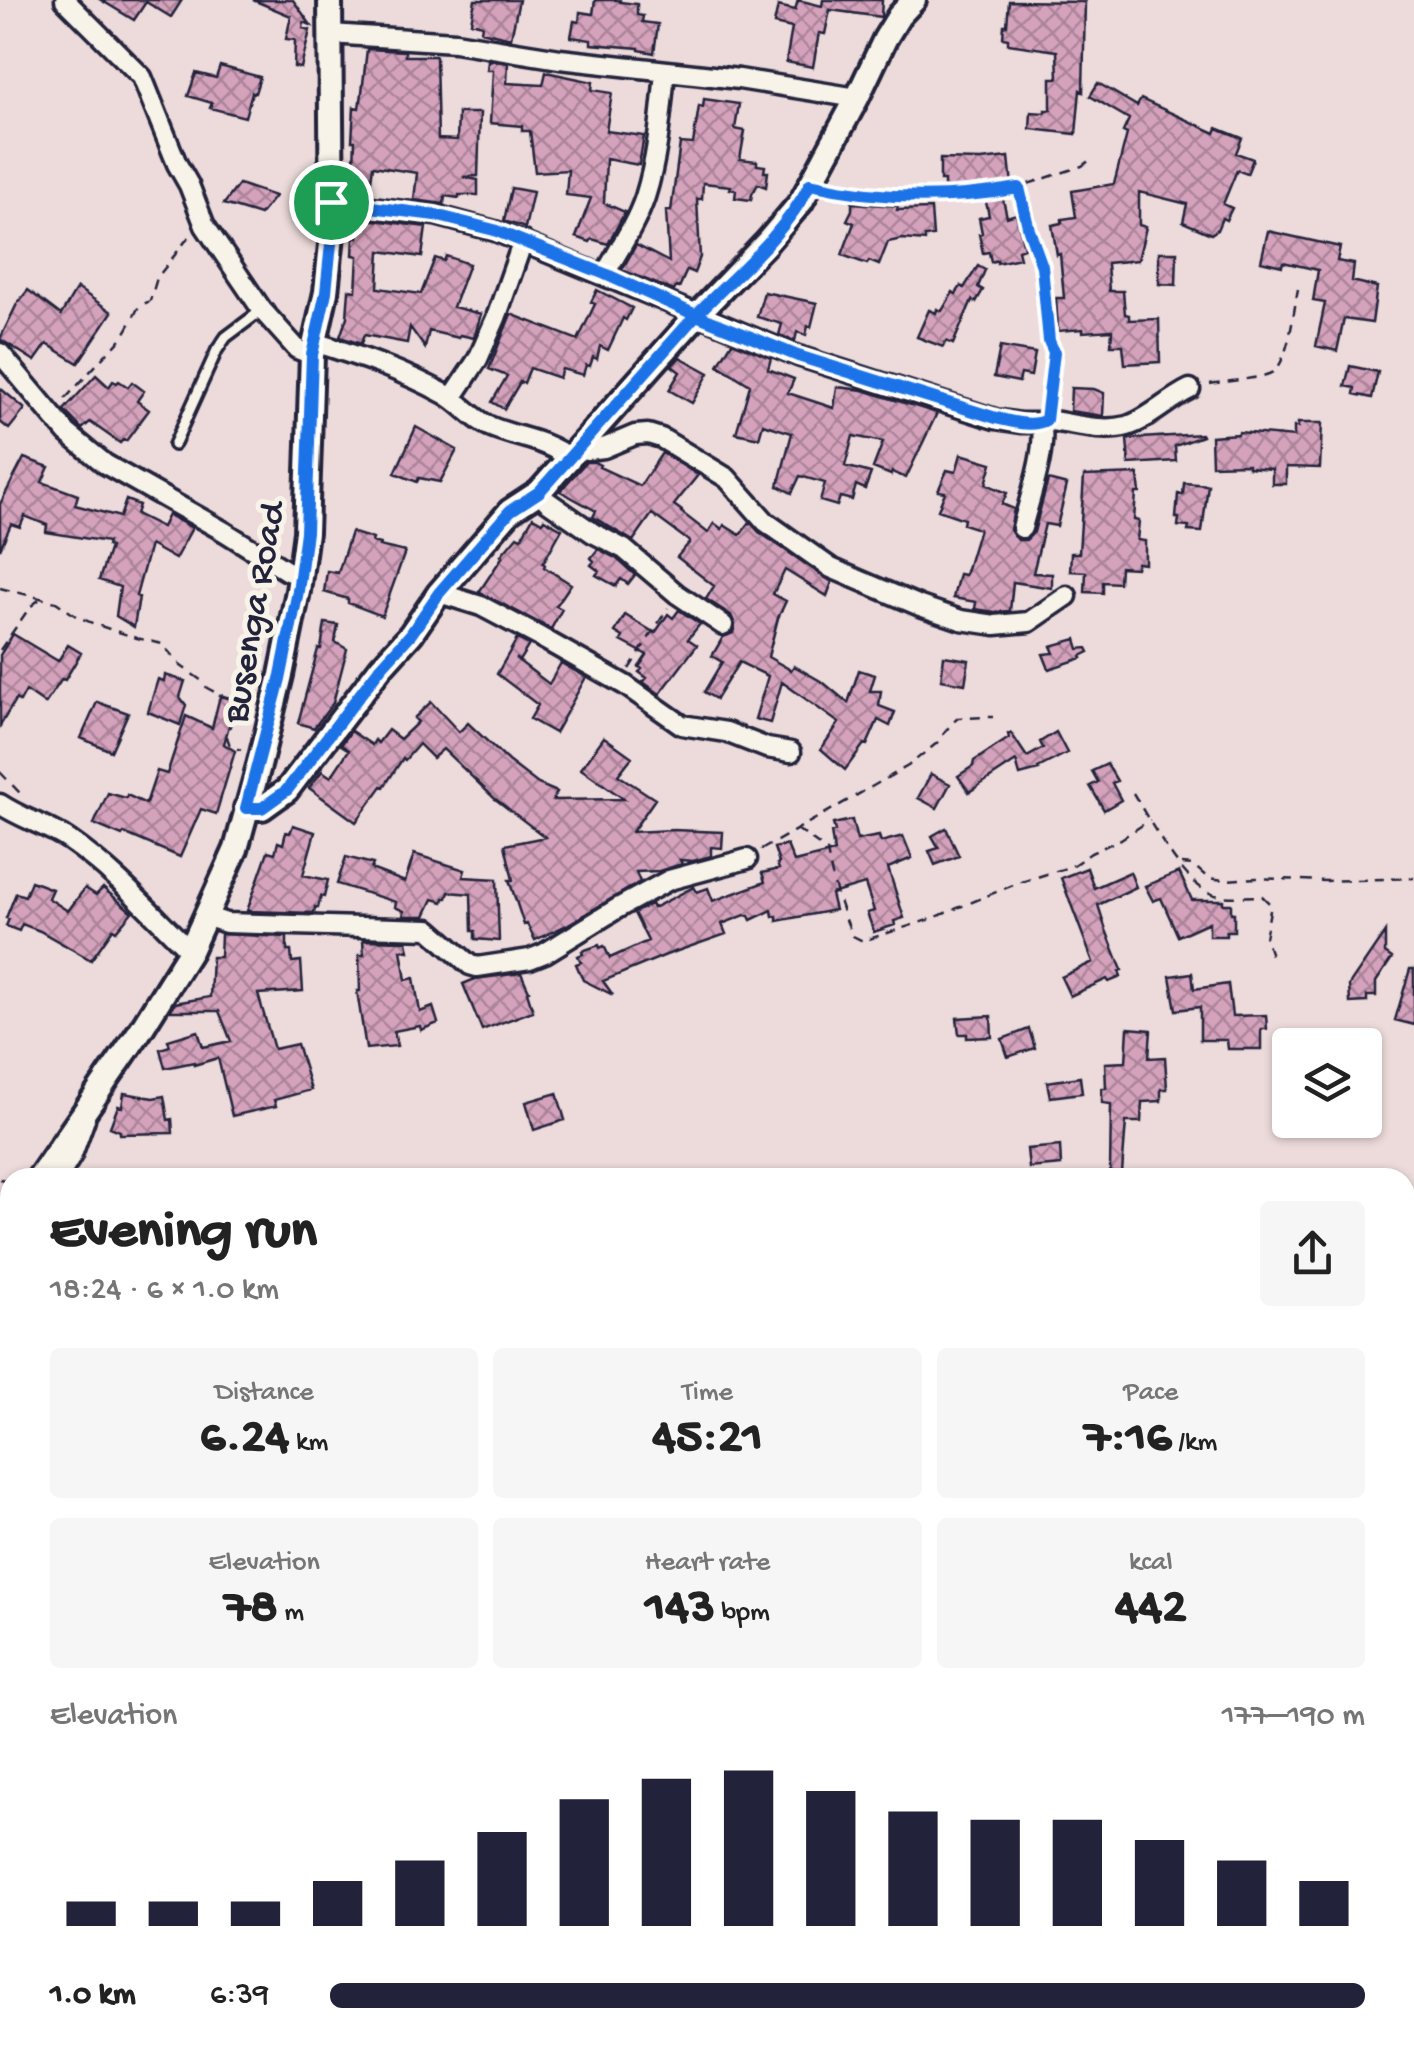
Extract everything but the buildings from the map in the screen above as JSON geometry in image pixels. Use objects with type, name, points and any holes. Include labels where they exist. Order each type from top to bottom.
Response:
[{"type":"street","points":[[65,0],[142,77],[205,226],[262,310],[297,349],[355,354],[452,398],[484,424],[573,452],[604,448],[634,435],[661,438],[726,478],[766,522],[830,568],[962,620],[1028,622],[1067,596]]},
{"type":"street","name":"Busenga Road","points":[[46,1168],[190,952],[236,849],[281,675],[306,532],[313,349],[326,292],[332,234],[330,0]]},
{"type":"street","points":[[246,808],[262,808],[287,790],[439,593],[510,511],[539,492],[802,202],[885,39],[914,0]]},
{"type":"street","points":[[330,34],[456,42],[858,98]]},
{"type":"street","points":[[605,274],[645,195],[660,125],[664,72]]},
{"type":"street","points":[[331,202],[435,215],[494,230],[798,356],[996,418],[1021,423],[1128,426],[1190,389]]},
{"type":"street","points":[[452,398],[478,359],[522,241]]},
{"type":"street","points":[[0,352],[50,415],[105,464],[287,571],[299,573]]},
{"type":"street","points":[[1022,528],[1042,447],[1044,422]]},
{"type":"street","points":[[539,492],[593,533],[624,549],[677,594],[724,626]]},
{"type":"street","points":[[439,593],[481,606],[620,682],[682,724],[726,732],[791,752]]},
{"type":"street","points":[[0,804],[51,828],[100,863],[190,952]]},
{"type":"street","points":[[205,916],[226,923],[429,929],[476,967],[530,960],[669,880],[746,859]]},
{"type":"street","points":[[64,1168],[81,1133],[88,1106]]},
{"type":"lane","points":[[174,445],[217,350],[226,337],[262,310]]},
{"type":"path","points":[[810,184],[864,194],[966,196],[1019,188],[1082,166],[1093,158]]},
{"type":"path","points":[[1019,188],[1042,266],[1049,341],[1054,352],[1044,422]]},
{"type":"path","points":[[50,415],[116,346],[139,306],[150,301],[157,278],[196,229],[205,226]]},
{"type":"path","points":[[1190,389],[1274,372],[1283,359],[1298,288]]},
{"type":"path","points":[[0,588],[56,602],[97,626],[162,644],[207,688],[237,700],[228,744],[261,756]]},
{"type":"path","points":[[620,682],[677,594]]},
{"type":"path","points":[[0,650],[30,608],[42,598]]},
{"type":"path","points":[[746,859],[908,766],[937,743],[958,718],[992,718]]},
{"type":"path","points":[[1133,793],[1158,836],[1200,888],[1216,895],[1262,896],[1271,905],[1265,938],[1273,961]]},
{"type":"path","points":[[798,829],[827,852],[834,889],[852,936],[863,941],[1072,866],[1150,820]]},
{"type":"path","points":[[1178,864],[1193,865],[1208,878],[1224,880],[1414,878]]},
{"type":"route","points":[[331,202],[326,292],[312,355],[306,532],[298,591],[281,675],[246,808],[262,808],[287,790],[439,593],[510,511],[539,492],[696,315],[882,384],[996,418],[1042,424],[1046,420],[1054,352],[1049,341],[1042,266],[1019,188],[966,196],[864,194],[810,184],[802,202],[696,315],[494,230],[435,215],[331,202]]}]
